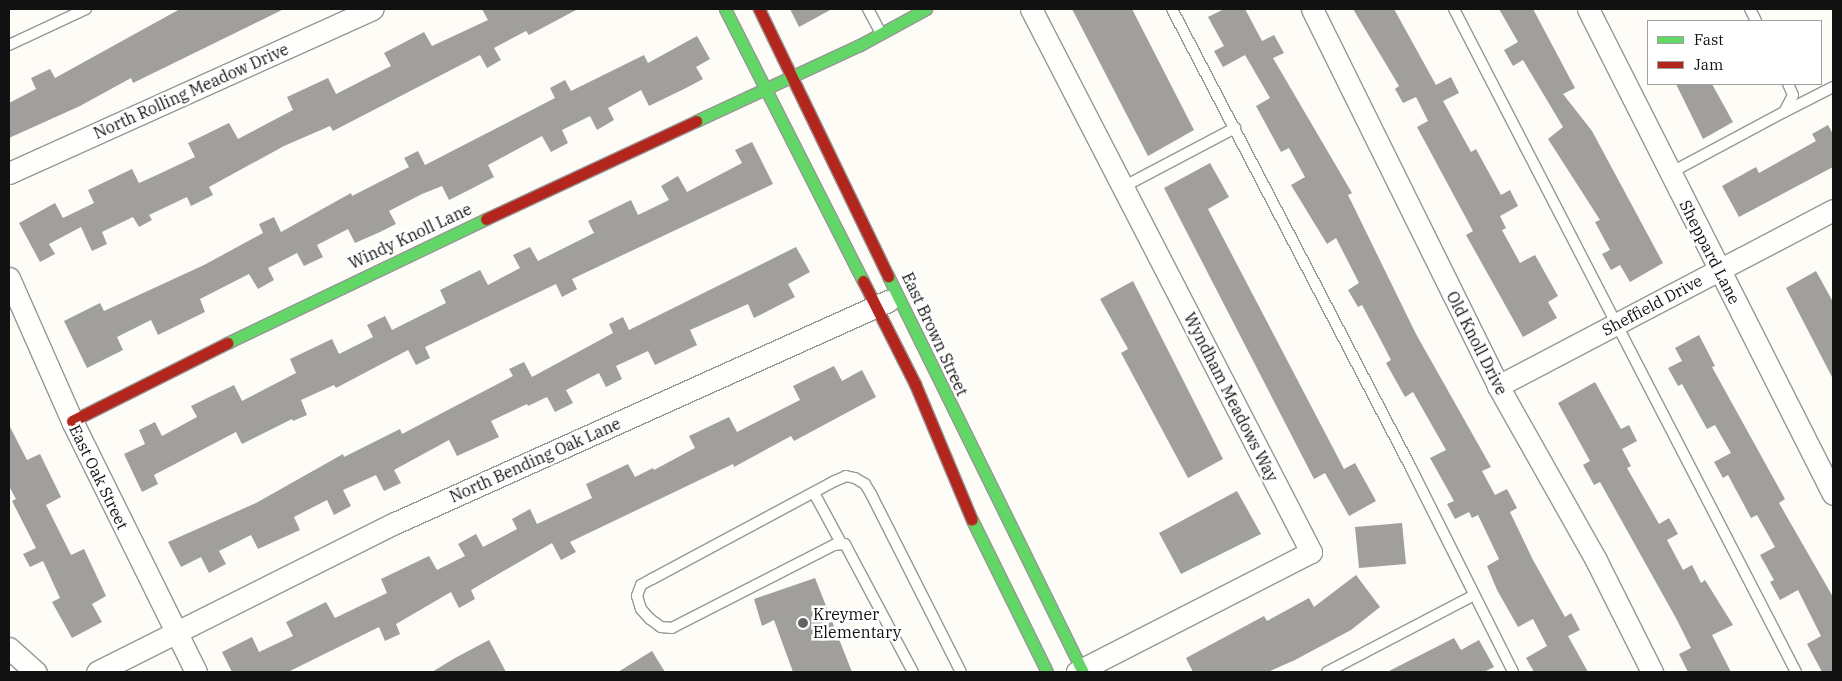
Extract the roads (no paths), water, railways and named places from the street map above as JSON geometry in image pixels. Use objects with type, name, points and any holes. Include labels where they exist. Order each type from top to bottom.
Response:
[{"type":"main road","points":[[725,9],[916,384],[960,496],[1047,672]]},
{"type":"main road","name":"East Brown Street","points":[[759,9],[1080,671]]},
{"type":"main road","points":[[765,88],[881,34],[926,9]]},
{"type":"main road","name":"Windy Knoll Lane","points":[[72,422],[316,298],[765,88]]},
{"type":"street","name":"North Rolling Meadow Drive","points":[[9,173],[373,9]]},
{"type":"street","name":"Wyndham Meadows Way","points":[[1030,9],[1311,552],[1080,671]]},
{"type":"street","name":"Old Knoll Drive","points":[[1312,9],[1498,386],[1596,560],[1652,672]]},
{"type":"street","name":"Sheppard Lane","points":[[1588,9],[1833,494]]},
{"type":"street","name":"Sheffield Drive","points":[[1498,386],[1719,270],[1832,215]]},
{"type":"street","name":"East Oak Street","points":[[9,278],[72,422],[196,672]]},
{"type":"street","name":"North Bending Oak Lane","points":[[97,672],[175,631],[404,518],[899,296]]},
{"type":"street","points":[[9,648],[36,672]]},
{"type":"lane","points":[[9,45],[86,9]]},
{"type":"lane","points":[[868,9],[881,34]]},
{"type":"lane","points":[[1172,9],[1235,128],[1513,672]]},
{"type":"lane","points":[[1454,9],[1796,672]]},
{"type":"lane","points":[[1784,112],[1793,95],[1788,85]]},
{"type":"lane","points":[[1670,173],[1833,87]]},
{"type":"lane","points":[[1123,187],[1235,128]]},
{"type":"lane","points":[[841,543],[672,628],[661,627],[641,609],[637,596],[641,585],[846,476],[865,484],[961,672]]},
{"type":"lane","points":[[814,493],[841,543],[849,548],[913,672]]},
{"type":"lane","points":[[1327,672],[1474,595]]},
{"type":"place","name":"Kreymer Elementary","points":[[803,623]]}]
